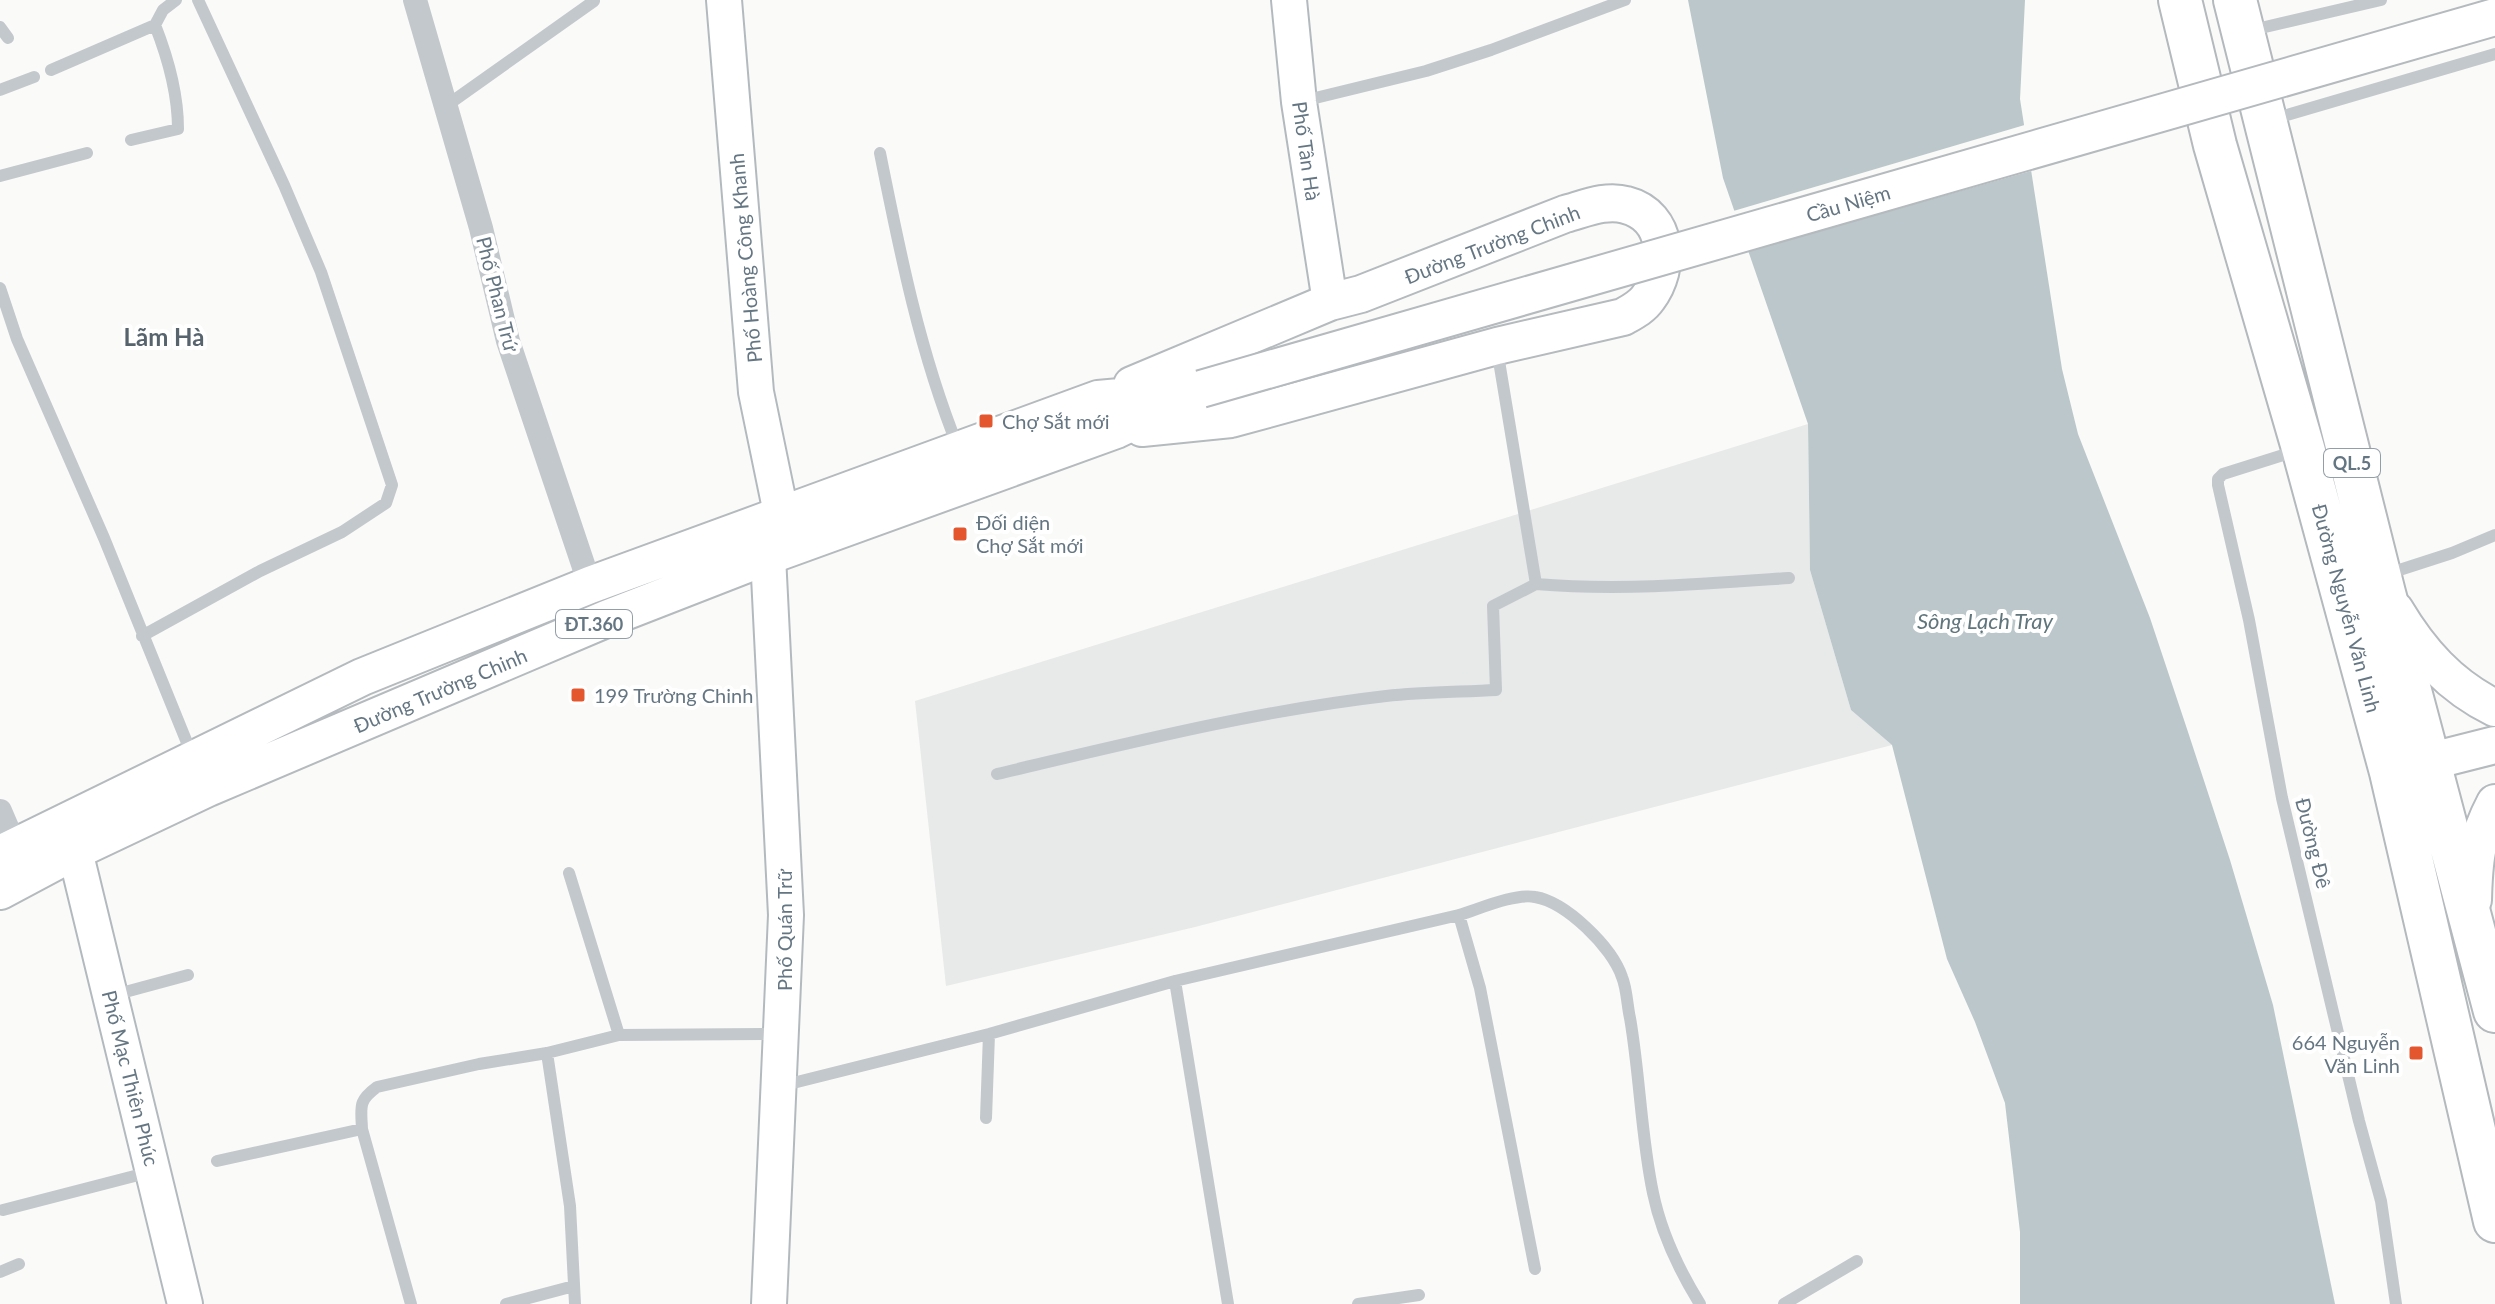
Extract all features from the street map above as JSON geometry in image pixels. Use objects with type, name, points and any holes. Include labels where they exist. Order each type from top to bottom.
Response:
[{"type":"highway","name":"Đường Nguyễn Văn Linh","points":[[2180,0],[2215,145],[2303,448],[2410,767],[2478,924],[2495,1011]]},
{"type":"highway","name":"Đường Nguyễn Văn Linh","points":[[2240,16],[2382,585],[2410,767],[2495,1221]]},
{"type":"main road","name":"Cầu Niệm","points":[[1201,389],[2495,17]]},
{"type":"main road","name":"Đường Trường Chinh","points":[[8,850],[362,677],[590,585],[1098,399],[1330,302],[1361,294],[1565,214],[1600,204],[1626,205],[1637,209],[1654,224],[1664,250],[1649,298],[1637,310],[1623,317],[1497,346],[1231,419],[1116,430]]},
{"type":"main road","name":"Đường Trường Chinh","points":[[1098,399],[1201,389]]},
{"type":"main road","name":"Đường Trường Chinh","points":[[0,891],[75,851],[208,788],[606,619],[768,556],[1116,430],[1201,389]]},
{"type":"main road","points":[[2382,585],[2412,639],[2438,668],[2464,691],[2495,708]]},
{"type":"main road","points":[[2410,767],[2495,745]]},
{"type":"main road","points":[[2478,924],[2474,858],[2484,824],[2495,803]]},
{"type":"street","name":"Phố Phan Trứ","points":[[415,0],[481,228],[508,341],[590,585]]},
{"type":"street","name":"Phố Hoàng Công Khanh","points":[[724,0],[756,392],[781,513]]},
{"type":"street","name":"Phố Tân Hà","points":[[1289,0],[1299,102],[1330,302]]},
{"type":"street","name":"Phố Quán Trữ","points":[[768,556],[786,901],[783,1034],[769,1304]]},
{"type":"street","points":[[0,811],[8,850]]},
{"type":"street","name":"Phố Mạc Thiên Phúc","points":[[75,851],[185,1304]]},
{"type":"lane","points":[[51,70],[155,25],[163,10],[176,0]]},
{"type":"lane","points":[[142,636],[260,571],[342,532],[386,503],[392,485],[321,272],[198,0]]},
{"type":"lane","points":[[1299,102],[1426,71],[1625,0]]},
{"type":"lane","points":[[2240,16],[2381,0]]},
{"type":"lane","points":[[446,106],[594,1]]},
{"type":"lane","points":[[131,140],[178,129],[178,110],[165,52],[155,25]]},
{"type":"lane","points":[[2267,121],[2495,54]]},
{"type":"lane","points":[[0,90],[34,77]]},
{"type":"lane","points":[[0,176],[87,153]]},
{"type":"lane","points":[[880,153],[913,304],[938,397],[958,448]]},
{"type":"lane","points":[[0,288],[17,339],[104,538],[193,758]]},
{"type":"lane","points":[[1497,346],[1536,584]]},
{"type":"lane","name":"Đường Đê","points":[[2303,448],[2223,474],[2218,479],[2218,485],[2249,620],[2282,798],[2381,1201],[2396,1304]]},
{"type":"lane","points":[[2382,585],[2495,535]]},
{"type":"lane","points":[[997,774],[1224,723],[1313,707],[1387,696],[1496,690],[1493,606],[1536,584],[1590,589],[1641,588],[1789,578]]},
{"type":"lane","points":[[569,873],[619,1035]]},
{"type":"lane","points":[[778,1087],[989,1034],[1175,981],[1459,915],[1520,897],[1535,897],[1557,904],[1598,940],[1622,976],[1633,1034],[1653,1194],[1670,1247],[1685,1281],[1700,1304]]},
{"type":"lane","points":[[1459,915],[1480,988],[1535,1269]]},
{"type":"lane","points":[[111,996],[188,975]]},
{"type":"lane","points":[[1175,981],[1228,1304]]},
{"type":"lane","points":[[411,1304],[362,1129],[363,1097],[377,1087],[479,1064],[547,1053],[619,1035],[783,1034]]},
{"type":"lane","points":[[986,1118],[989,1034]]},
{"type":"lane","points":[[547,1053],[570,1206],[575,1304]]},
{"type":"lane","points":[[217,1161],[362,1129]]},
{"type":"lane","points":[[3,1210],[153,1172]]},
{"type":"lane","points":[[1784,1304],[1857,1261]]},
{"type":"lane","points":[[0,1272],[19,1264]]},
{"type":"lane","points":[[506,1304],[574,1286]]},
{"type":"lane","points":[[1358,1304],[1419,1295]]},
{"type":"shaded area","points":[[1808,424],[1810,570],[1851,710],[1892,745],[1195,927],[946,986],[915,701]]},
{"type":"water","name":"Sông Lạch Tray","points":[[1688,0],[2025,0],[2020,99],[2062,369],[2078,434],[2150,618],[2189,735],[2273,1005],[2335,1304],[2020,1304],[2020,1232],[2005,1103],[1975,1022],[1947,959],[1892,745],[1851,710],[1810,570],[1808,424],[1723,178]]},
{"type":"pier","points":[[2028,124],[2035,170],[1744,252],[1730,212]]},
{"type":"place","name":"Chợ Sắt mới","points":[[986,421]]},
{"type":"place","name":"Đối diện Chợ Sắt mới","points":[[960,534]]},
{"type":"place","name":"199 Trường Chinh","points":[[578,695]]},
{"type":"place","name":"664 Nguyễn Văn Linh","points":[[2416,1053]]},
{"type":"district","name":"Lãm Hà","points":[[164,336]]}]
